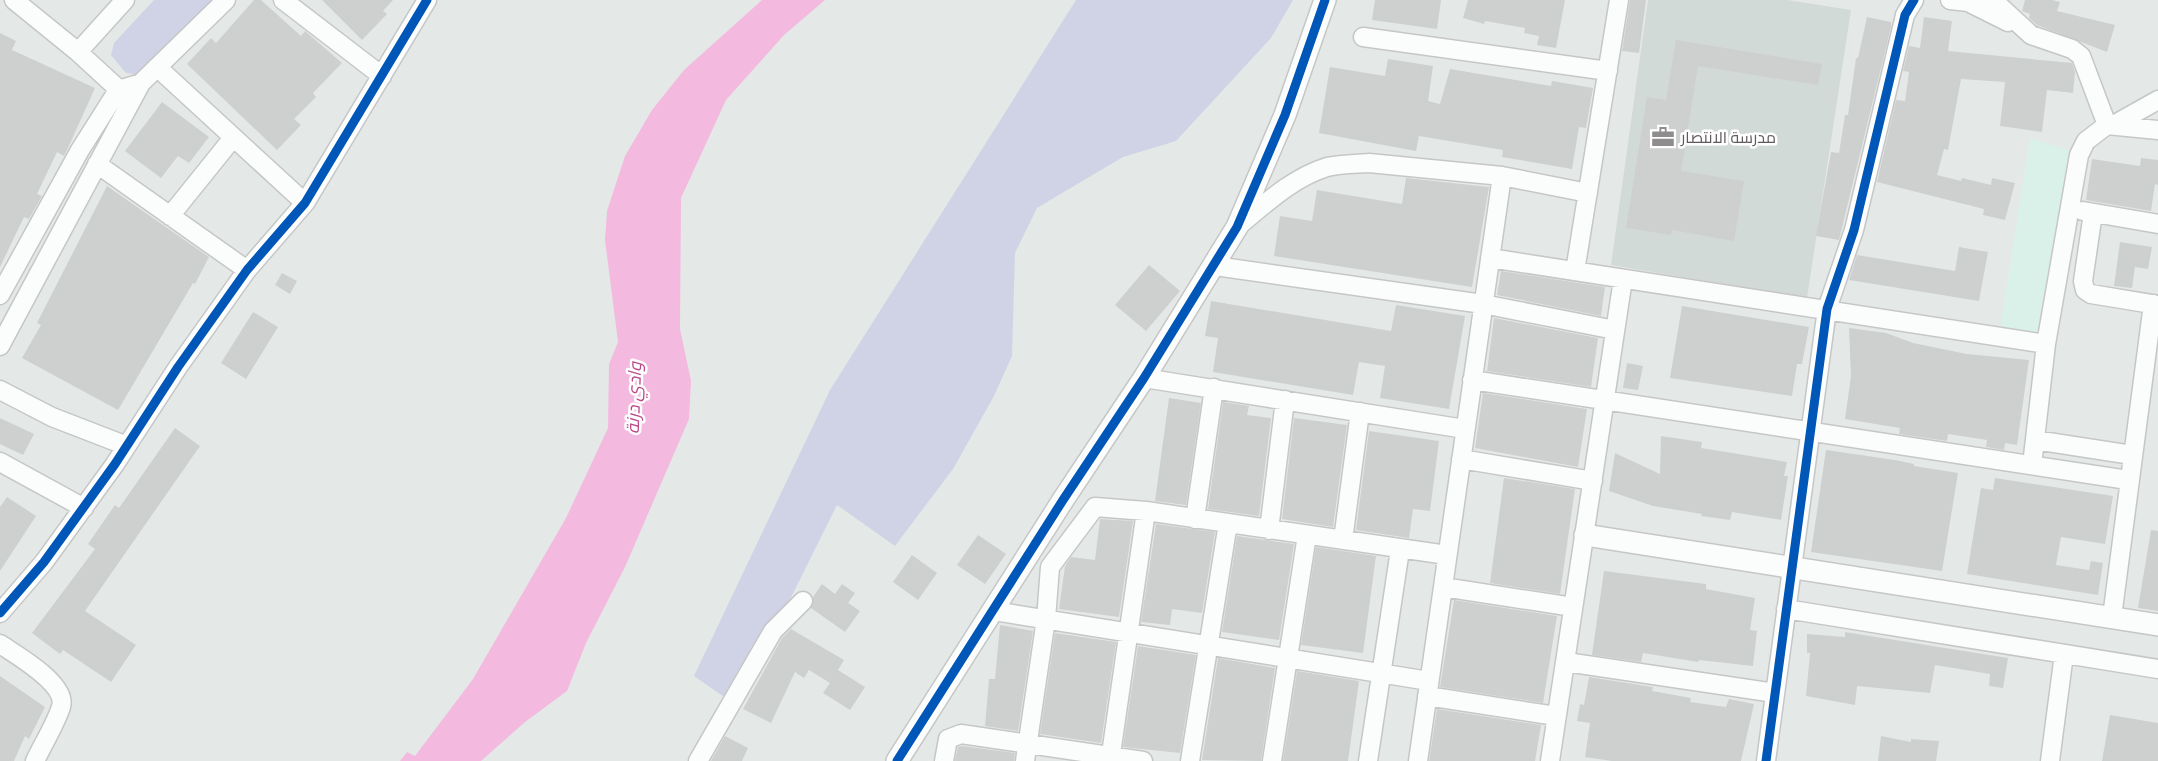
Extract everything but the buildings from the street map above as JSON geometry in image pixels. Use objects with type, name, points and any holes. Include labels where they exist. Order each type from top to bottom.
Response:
[{"type":"street","points":[[14,0],[78,52],[133,102]]},
{"type":"street","points":[[78,52],[125,0]]},
{"type":"street","points":[[0,295],[80,150],[118,90],[141,82],[226,0]]},
{"type":"street","points":[[283,0],[381,76]]},
{"type":"street","points":[[0,613],[44,562],[84,507],[178,367],[247,270],[305,203],[427,0]]},
{"type":"street","points":[[897,761],[1215,266],[1237,226],[1285,115],[1325,0]]},
{"type":"street","points":[[1575,271],[1619,0]]},
{"type":"street","points":[[1766,761],[1827,309],[1854,230],[1905,15],[1914,0]]},
{"type":"street","points":[[1950,0],[1968,2],[2041,40],[2072,49],[2081,56],[2112,124]]},
{"type":"street","points":[[1993,0],[2023,29]]},
{"type":"street","points":[[1364,37],[1608,71]]},
{"type":"street","points":[[157,67],[232,139],[305,203]]},
{"type":"street","points":[[0,346],[97,164],[133,102],[141,82]]},
{"type":"street","points":[[2032,465],[2046,344],[2079,155],[2086,141],[2112,124],[2158,100]]},
{"type":"street","points":[[2112,124],[2158,130]]},
{"type":"street","points":[[170,216],[232,139]]},
{"type":"street","points":[[1237,226],[1274,196],[1305,176],[1329,167],[1369,163],[1502,176],[1588,193]]},
{"type":"street","points":[[97,164],[247,270]]},
{"type":"street","points":[[1418,761],[1502,176]]},
{"type":"street","points":[[2070,209],[2158,224]]},
{"type":"street","points":[[2093,213],[2083,281],[2085,290],[2091,294],[2156,305],[2128,480],[2112,617]]},
{"type":"street","points":[[1490,258],[2046,344]]},
{"type":"street","points":[[1215,266],[1483,304],[1615,330]]},
{"type":"street","points":[[1550,761],[1623,279]]},
{"type":"street","points":[[1144,378],[1465,429]]},
{"type":"street","points":[[1472,380],[2128,480]]},
{"type":"street","points":[[1195,519],[1214,388]]},
{"type":"street","points":[[0,390],[52,417],[127,446]]},
{"type":"street","points":[[1269,530],[1285,400]]},
{"type":"street","points":[[1343,540],[1360,412]]},
{"type":"street","points":[[2035,440],[2132,455]]},
{"type":"street","points":[[1461,459],[1593,481]]},
{"type":"street","points":[[0,462],[84,507]]},
{"type":"street","points":[[1026,753],[1046,619],[1050,567],[1095,507],[1146,512],[1447,555]]},
{"type":"street","points":[[1110,759],[1146,512]]},
{"type":"street","points":[[1190,761],[1228,524]]},
{"type":"street","points":[[1272,761],[1307,535]]},
{"type":"street","points":[[1585,535],[2158,625]]},
{"type":"street","points":[[1368,761],[1400,550]]},
{"type":"street","points":[[1443,587],[1573,608]]},
{"type":"street","points":[[698,761],[773,631],[803,601]]},
{"type":"street","points":[[1786,609],[2158,669]]},
{"type":"street","points":[[994,611],[1381,674],[1428,689],[1556,716]]},
{"type":"street","points":[[0,644],[53,682],[60,692],[62,705],[34,761]]},
{"type":"street","points":[[2050,761],[2064,654]]},
{"type":"street","points":[[1566,662],[1775,693]]},
{"type":"street","points":[[944,761],[948,739],[954,735],[970,735],[1026,753],[1143,761]]},
{"type":"shaded area","points":[[154,0],[220,0],[141,75],[126,73],[111,55],[114,43]]},
{"type":"shaded area","points":[[1076,0],[1293,0],[1271,38],[1176,141],[1123,157],[1037,208],[1015,253],[1012,356],[994,396],[953,469],[895,546],[837,505],[737,706],[694,676],[830,390]]},
{"type":"shaded area","points":[[1648,0],[1788,0],[1851,10],[1807,298],[1611,265]]},
{"type":"sand","points":[[2030,138],[2083,155],[2054,345],[1999,337]]},
{"type":"water","name":"وادي درنة","points":[[762,0],[825,0],[784,35],[726,100],[681,198],[680,329],[691,381],[689,419],[625,567],[586,643],[567,691],[525,722],[481,761],[400,761],[407,752],[415,756],[473,679],[566,518],[608,428],[609,364],[618,342],[605,240],[607,211],[625,156],[652,110],[684,70]]},
{"type":"cycle path","points":[[0,613],[44,562],[115,464],[178,367],[247,270],[305,203],[427,0]]},
{"type":"cycle path","points":[[897,761],[1063,500],[1144,378],[1237,227],[1285,115],[1325,0]]},
{"type":"cycle path","points":[[1766,761],[1827,309],[1854,230],[1905,15],[1914,0]]},
{"type":"place","name":"مدرسة الانتصار","points":[[1663,137]]}]
